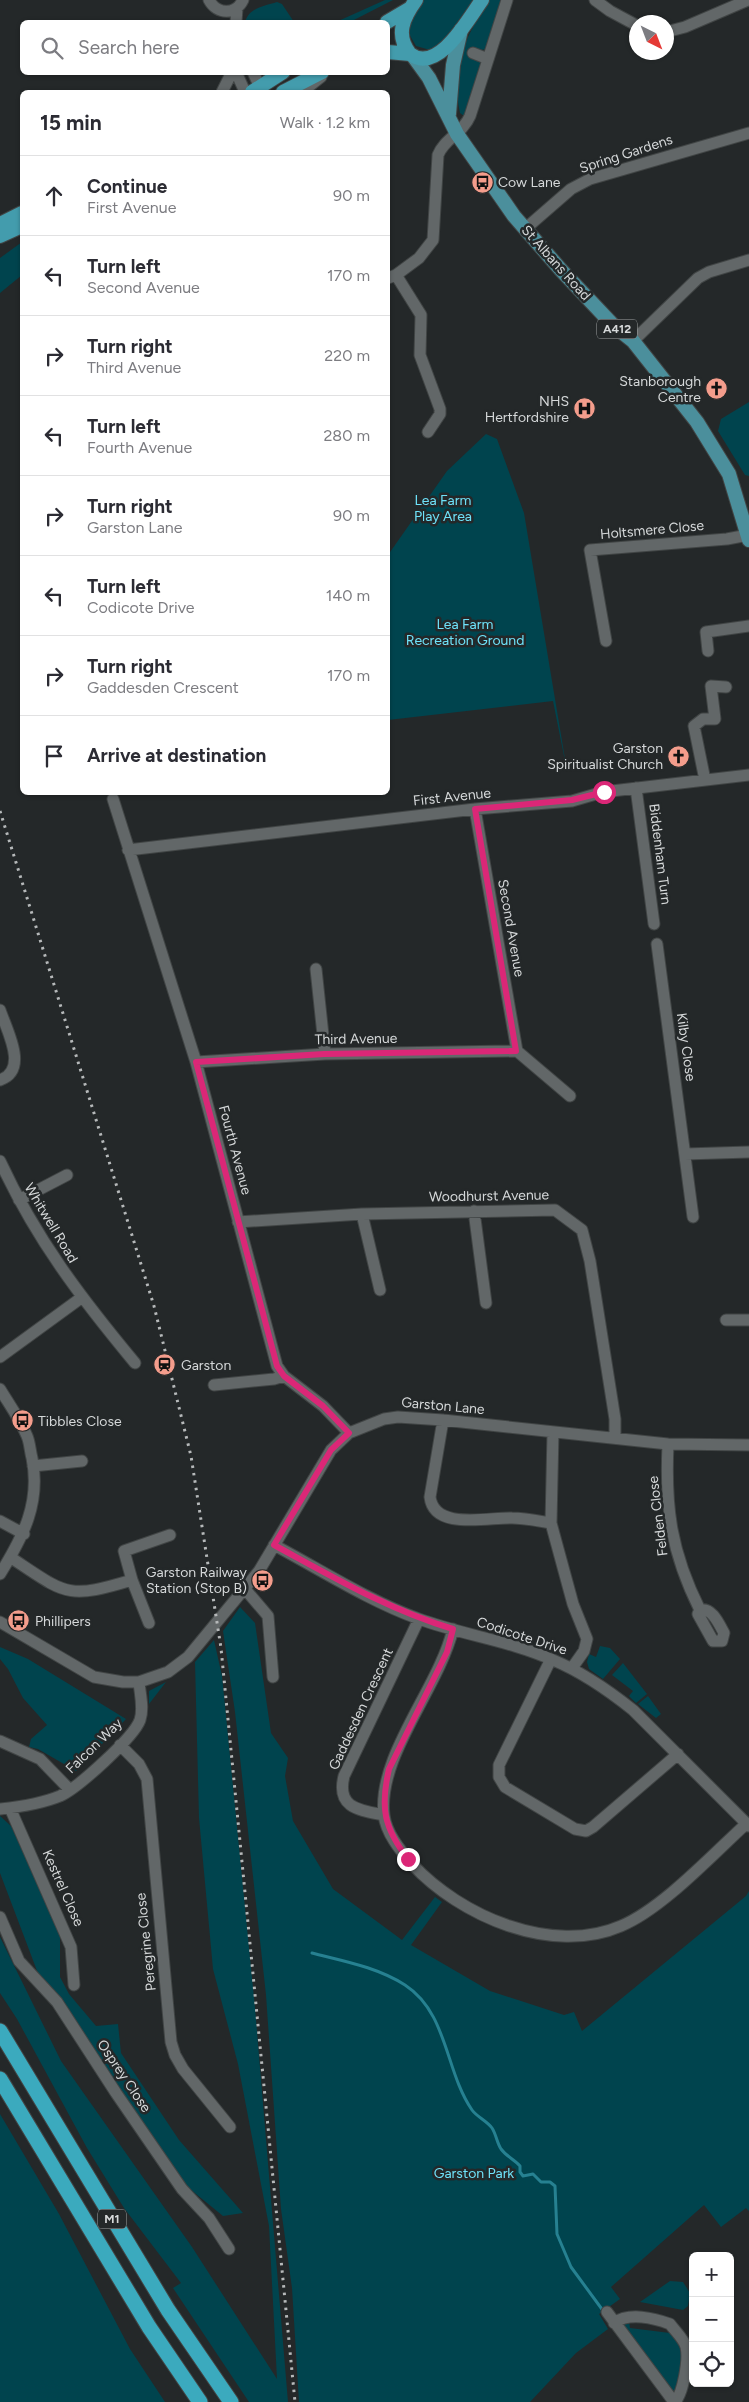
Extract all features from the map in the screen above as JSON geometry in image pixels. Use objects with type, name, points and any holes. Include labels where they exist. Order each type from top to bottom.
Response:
[{"type":"highway","points":[[390,52],[425,57],[436,55],[446,49],[482,0]]},
{"type":"highway","points":[[411,55],[403,44],[401,34],[402,24],[413,4]]},
{"type":"highway","points":[[390,20],[413,4]]},
{"type":"highway","points":[[259,90],[279,75]]},
{"type":"highway","points":[[287,90],[316,75]]},
{"type":"highway","points":[[0,224],[20,214]]},
{"type":"highway","points":[[0,236],[20,227]]},
{"type":"highway","name":"M1","points":[[0,2031],[168,2310],[230,2402]]},
{"type":"highway","name":"M1","points":[[0,2079],[149,2327],[200,2402]]},
{"type":"main road","points":[[449,114],[454,65],[461,30]]},
{"type":"main road","name":"St Albans Road","points":[[411,55],[430,78],[458,134],[525,229],[606,318],[633,341],[697,422],[721,460],[733,484],[748,538]]},
{"type":"street","points":[[428,432],[440,414],[440,409],[420,355],[421,315],[392,276],[419,258],[433,240],[436,160],[443,146],[458,134],[470,116],[507,0]]},
{"type":"street","points":[[595,0],[629,21]]},
{"type":"street","points":[[674,30],[748,0]]},
{"type":"street","points":[[212,4],[228,12],[240,4]]},
{"type":"street","points":[[212,4],[218,20]]},
{"type":"street","points":[[236,20],[240,4]]},
{"type":"street","points":[[473,53],[488,59]]},
{"type":"street","points":[[223,90],[230,75]]},
{"type":"street","points":[[237,75],[244,90]]},
{"type":"street","points":[[254,75],[258,90]]},
{"type":"street","points":[[304,90],[322,75]]},
{"type":"street","name":"Spring Gardens","points":[[525,229],[572,190],[590,179],[749,133]]},
{"type":"street","points":[[633,341],[698,278],[709,272],[749,260]]},
{"type":"street","name":"Holtsmere Close","points":[[606,640],[590,550],[748,538]]},
{"type":"street","points":[[708,651],[706,632],[749,626]]},
{"type":"street","points":[[705,780],[694,726],[704,719],[715,719],[711,686],[726,687]]},
{"type":"street","name":"First Avenue","points":[[128,850],[475,809],[572,800],[604,792],[749,775]]},
{"type":"street","name":"Biddenham Turn","points":[[636,788],[654,924]]},
{"type":"street","name":"Fourth Avenue","points":[[114,799],[128,850],[196,1062],[277,1366],[284,1376],[323,1406],[349,1433]]},
{"type":"street","name":"Second Avenue","points":[[475,809],[516,1051]]},
{"type":"street","name":"Kilby Close","points":[[657,944],[693,1217]]},
{"type":"street","points":[[316,969],[324,1054]]},
{"type":"street","points":[[0,1010],[16,1061],[12,1072],[0,1080]]},
{"type":"street","points":[[516,1051],[570,1096]]},
{"type":"street","name":"Third Avenue","points":[[196,1062],[324,1054],[516,1051]]},
{"type":"street","points":[[685,1154],[749,1152]]},
{"type":"street","name":"Whitwell Road","points":[[0,1161],[19,1200],[42,1239],[81,1298],[135,1363]]},
{"type":"street","points":[[19,1200],[67,1175]]},
{"type":"street","points":[[474,1210],[486,1303]]},
{"type":"street","name":"Woodhurst Avenue","points":[[238,1222],[362,1214],[474,1210],[555,1210],[582,1230],[590,1261],[616,1419],[615,1438]]},
{"type":"street","points":[[362,1214],[380,1290]]},
{"type":"street","points":[[0,1357],[81,1298]]},
{"type":"street","points":[[726,1320],[749,1320]]},
{"type":"street","points":[[214,1385],[274,1379],[284,1376]]},
{"type":"street","points":[[0,1389],[28,1438],[33,1466],[33,1505],[24,1534],[0,1574]]},
{"type":"street","name":"Garston Lane","points":[[0,1622],[94,1677],[139,1682],[168,1672],[188,1657],[245,1589],[274,1545],[331,1450],[349,1433],[384,1419],[414,1417],[668,1444],[749,1445]]},
{"type":"street","points":[[443,1420],[430,1497],[436,1512],[446,1517],[475,1521],[516,1518],[551,1523]]},
{"type":"street","points":[[553,1432],[551,1523],[572,1604],[585,1630],[586,1639],[584,1652],[572,1668]]},
{"type":"street","name":"Felden Close","points":[[668,1444],[667,1474],[673,1539],[681,1570],[700,1610]]},
{"type":"street","points":[[33,1466],[82,1461]]},
{"type":"street","points":[[0,1521],[24,1534]]},
{"type":"street","points":[[149,1624],[132,1580],[124,1551],[170,1535]]},
{"type":"street","name":"Codicote Drive","points":[[274,1545],[388,1606],[419,1619],[551,1659],[572,1668],[615,1696],[678,1754],[748,1825]]},
{"type":"street","points":[[10,1557],[56,1587],[81,1593],[96,1591],[132,1580]]},
{"type":"street","points":[[245,1589],[268,1616],[273,1677]]},
{"type":"street","name":"Gaddesden Crescent","points":[[384,1815],[353,1807],[342,1794],[342,1786],[344,1776],[419,1619]]},
{"type":"street","points":[[453,1629],[447,1652],[389,1769],[385,1786],[384,1815],[395,1843],[432,1884],[450,1897],[504,1924],[541,1933],[562,1935],[601,1934],[623,1926],[662,1900],[748,1825]]},
{"type":"street","points":[[551,1659],[499,1766],[499,1777],[505,1786],[575,1829],[586,1830],[593,1827],[678,1754]]},
{"type":"street","name":"Falcon Way","points":[[5,1808],[59,1796],[89,1775],[120,1745],[140,1722],[142,1708],[139,1682]]},
{"type":"street","points":[[0,1741],[40,1759],[70,1790]]},
{"type":"street","name":"Peregrine Close","points":[[120,1745],[139,1764],[147,1779],[171,2042],[175,2055],[183,2069],[230,2127]]},
{"type":"street","name":"Kestrel Close","points":[[5,1808],[71,1947],[74,1985]]},
{"type":"street","name":"Osprey Close","points":[[0,1917],[19,1961],[57,2002],[116,2093],[182,2189],[209,2218],[229,2249]]},
{"type":"street","points":[[607,2312],[614,2323],[674,2402],[682,2392],[686,2345],[670,2324],[628,2316],[614,2323]]},
{"type":"green space","points":[[385,0],[393,0],[354,20],[340,20]]},
{"type":"green space","points":[[424,0],[473,0],[442,44],[430,50],[416,46],[408,32],[412,18]]},
{"type":"green space","points":[[489,0],[503,0],[486,49],[482,50],[472,47],[469,57],[479,59],[482,66],[464,116],[460,113],[457,96],[458,67],[473,27]]},
{"type":"green space","points":[[277,2],[282,4],[293,20],[246,20],[253,11],[262,6]]},
{"type":"green space","points":[[20,243],[20,277],[0,293],[0,258]]},
{"type":"green space","points":[[749,402],[749,476],[745,475],[718,431],[721,419]]},
{"type":"green space","name":"Lea Farm Recreation Ground","points":[[486,434],[497,439],[524,513],[567,771],[553,701],[390,720],[390,552],[447,471]]},
{"type":"green space","name":"Garston Park","points":[[240,1607],[255,1623],[271,1733],[288,1758],[285,1776],[293,1821],[333,1889],[402,1940],[435,1897],[442,1902],[411,1945],[490,1991],[564,2015],[574,2012],[582,2031],[746,1896],[749,1891],[749,2211],[746,2208],[721,2227],[704,2205],[611,2287],[620,2299],[599,2314],[608,2329],[576,2353],[530,2402],[299,2402],[292,2288],[281,2209],[266,1995],[235,1712],[223,1631]]},
{"type":"green space","points":[[214,1640],[222,1676],[255,2008],[288,2402],[249,2402],[173,2288],[181,2283],[124,2208],[87,2148],[17,2019],[0,1993],[0,1937],[61,2061],[192,2247],[277,2379],[269,2226],[238,2064],[213,1969],[199,1818],[195,1662]]},
{"type":"green space","points":[[600,1646],[610,1648],[620,1659],[603,1679],[589,1669],[587,1662],[589,1654],[596,1657]]},
{"type":"green space","points":[[0,1647],[28,1659],[126,1719],[76,1771],[38,1749],[29,1747],[31,1739],[47,1725],[23,1698],[8,1669],[0,1659]]},
{"type":"green space","points":[[623,1663],[647,1694],[636,1703],[629,1696],[633,1691],[612,1675]]},
{"type":"green space","points":[[166,1682],[149,1704],[149,1691]]},
{"type":"green space","points":[[648,1696],[661,1714],[656,1718],[638,1704]]},
{"type":"green space","points":[[0,1816],[11,1826],[60,1933],[60,1977],[69,1994],[96,2026],[118,2024],[121,2053],[179,2140],[243,2213],[223,2216],[185,2185],[99,2062],[64,2002],[39,1976],[0,1873]]},
{"type":"green space","points":[[0,2114],[59,2214],[130,2349],[165,2402],[0,2402]]},
{"type":"green space","points":[[670,2281],[683,2282],[689,2291],[688,2306],[683,2310],[640,2302]]},
{"type":"green space","points":[[629,2321],[630,2328],[670,2333],[676,2340],[681,2353],[682,2365],[678,2389],[673,2393],[623,2328],[623,2324]]},
{"type":"waterway","points":[[312,1953],[360,1965],[383,1974],[405,1985],[419,1997],[430,2011],[438,2027],[456,2078],[472,2110],[492,2128],[501,2149],[520,2166],[520,2172],[523,2176],[533,2174],[541,2182],[550,2182],[555,2186],[557,2234],[571,2267],[604,2312]]},
{"type":"railway","points":[[0,811],[154,1306],[191,1456],[221,1648],[295,2402]]},
{"type":"place","name":"Cow Lane","points":[[482,182]]},
{"type":"place","name":"Stanborough Centre","points":[[717,389]]},
{"type":"place","name":"NHS Hertfordshire","points":[[585,409]]},
{"type":"place","name":"Garston Spiritualist Church","points":[[679,756]]},
{"type":"place","name":"Garston","points":[[165,1365]]},
{"type":"place","name":"Tibbles Close","points":[[22,1421]]},
{"type":"place","name":"Garston Railway Station (Stop B)","points":[[263,1580]]},
{"type":"place","name":"Phillipers","points":[[19,1621]]},
{"type":"route","points":[[408,1859],[395,1843],[388,1828],[384,1815],[385,1786],[389,1769],[447,1652],[453,1629],[419,1619],[388,1606],[274,1545],[331,1450],[349,1433],[323,1406],[284,1376],[277,1366],[196,1062],[324,1054],[516,1051],[475,809],[572,800],[604,792]]},
{"type":"park label","name":"Lea Farm Play Area","points":[[443,508]]}]
